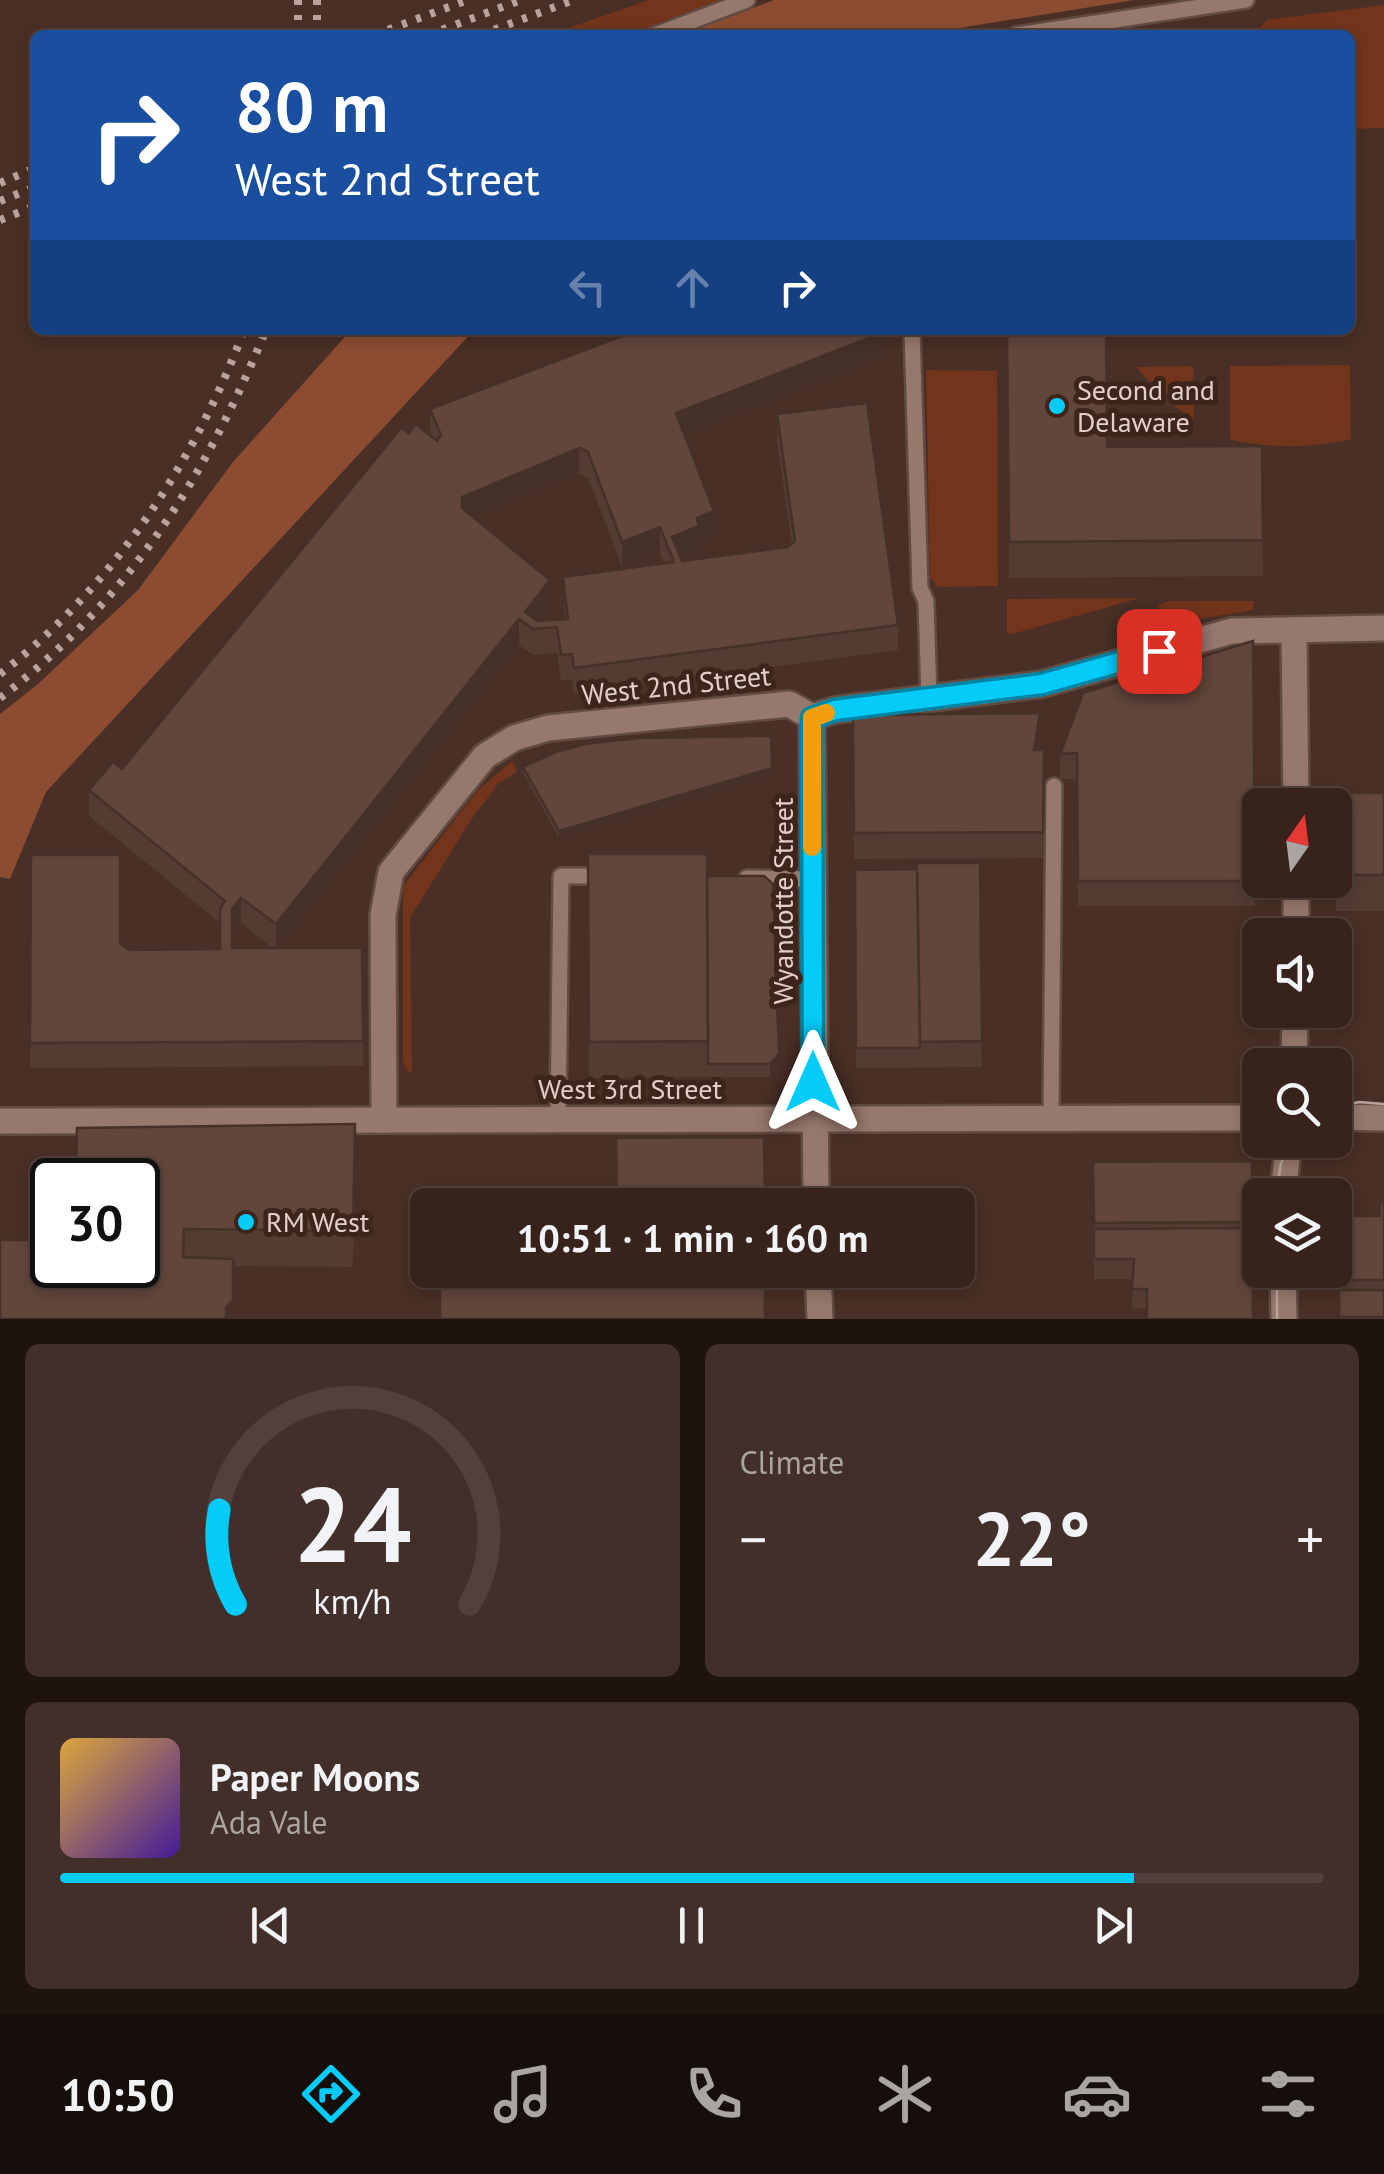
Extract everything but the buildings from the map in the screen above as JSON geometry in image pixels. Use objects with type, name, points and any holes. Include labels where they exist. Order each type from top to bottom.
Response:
[{"type":"street","name":"West 2nd Street","points":[[384,1120],[386,884],[403,853],[485,756],[532,732],[789,704],[812,718],[835,710],[1042,684],[1232,630],[1384,628]]},
{"type":"street","points":[[1294,630],[1296,788]]},
{"type":"street","name":"Wyandotte Street","points":[[812,718],[815,1188]]},
{"type":"street","name":"West 3rd Street","points":[[0,1122],[1242,1118]]},
{"type":"street","points":[[1352,1118],[1384,1118]]},
{"type":"street","points":[[819,1288],[820,1319]]},
{"type":"street","points":[[1284,1288],[1284,1319]]},
{"type":"lane","points":[[668,30],[747,0]]},
{"type":"lane","points":[[1049,30],[1246,0]]},
{"type":"lane","points":[[912,335],[920,588],[926,602],[929,699]]},
{"type":"lane","points":[[1050,1118],[1054,786]]},
{"type":"lane","points":[[558,1120],[560,876],[634,877]]},
{"type":"lane","points":[[726,878],[812,879]]},
{"type":"shaded area","points":[[649,0],[725,0],[641,30],[562,30]]},
{"type":"shaded area","points":[[774,0],[1134,0],[947,30],[693,30]]},
{"type":"shaded area","points":[[1384,5],[1384,128],[1355,129],[1355,30],[1258,30],[1267,20]]},
{"type":"shaded area","points":[[347,335],[469,335],[46,792],[10,879],[0,877],[0,714],[38,684],[138,590],[233,462]]},
{"type":"shaded area","points":[[1350,365],[1351,439],[1290,446],[1230,439],[1230,366]]},
{"type":"shaded area","points":[[1193,366],[1194,421],[1160,394],[1136,367]]},
{"type":"shaded area","points":[[926,370],[997,371],[998,586],[938,587],[930,578]]},
{"type":"shaded area","points":[[1140,598],[1012,634],[1007,632],[1007,599]]},
{"type":"shaded area","points":[[1169,601],[1254,601],[1253,610],[1188,621],[1156,606]]},
{"type":"shaded area","points":[[512,761],[517,771],[498,784],[471,820],[410,918],[412,1071],[408,1072],[403,1063],[403,886],[477,791]]},
{"type":"tram line","points":[[1352,1103],[1384,1104]]},
{"type":"tram line","points":[[1279,1178],[1284,1158]]},
{"type":"tram line","points":[[1277,1288],[1277,1319]]},
{"type":"railway","points":[[298,0],[298,30]]},
{"type":"railway","points":[[317,0],[317,30]]},
{"type":"railway","points":[[387,30],[468,0]]},
{"type":"railway","points":[[441,30],[521,0]]},
{"type":"railway","points":[[493,30],[574,0]]},
{"type":"railway","points":[[0,183],[30,170]]},
{"type":"railway","points":[[0,201],[30,189]]},
{"type":"railway","points":[[0,220],[30,208]]},
{"type":"railway","points":[[0,674],[78,603],[146,519],[201,427],[242,335]]},
{"type":"railway","points":[[0,698],[87,620],[158,533],[217,436],[264,335]]},
{"type":"slow traffic","points":[[812,847],[812,718],[826,713]]},
{"type":"place","name":"Second and Delaware","points":[[1057,406]]},
{"type":"place","name":"RM West","points":[[246,1222]]},
{"type":"route","points":[[813,1082],[812,718],[835,710],[1042,684],[1159,651]]}]
